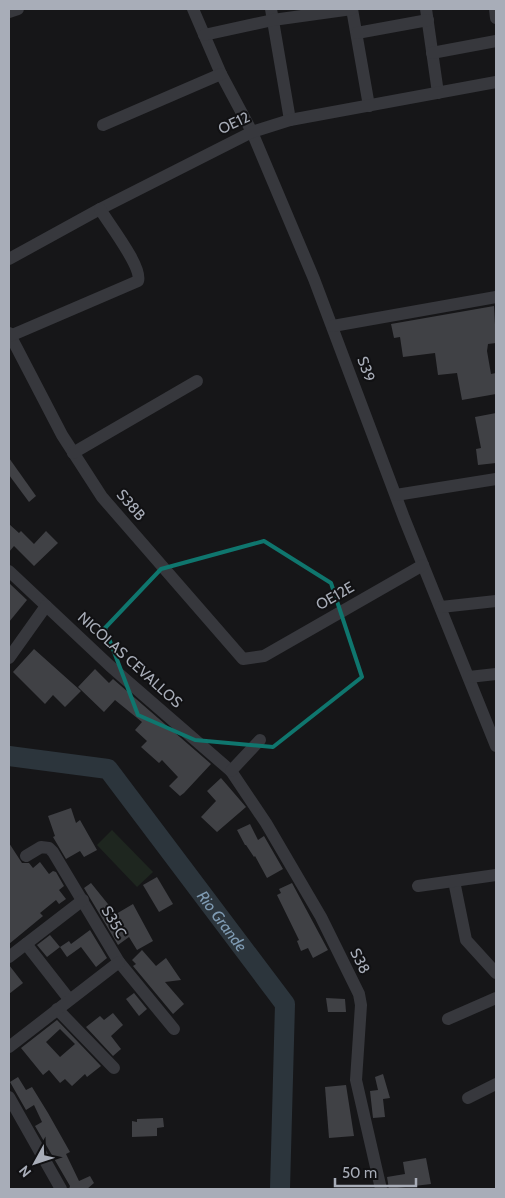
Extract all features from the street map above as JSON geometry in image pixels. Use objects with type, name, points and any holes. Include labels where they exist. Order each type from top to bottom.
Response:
[{"type":"street","points":[[9,12],[18,9]]},
{"type":"street","name":"S39","points":[[193,9],[222,74],[252,132],[334,326],[396,495],[496,746]]},
{"type":"street","points":[[204,35],[272,15],[352,9],[369,106]]},
{"type":"street","points":[[495,9],[496,18]]},
{"type":"street","points":[[356,33],[427,14],[438,93]]},
{"type":"street","points":[[272,15],[290,120]]},
{"type":"street","points":[[432,53],[496,41]]},
{"type":"street","points":[[102,125],[222,74]]},
{"type":"street","name":"OE12","points":[[9,259],[100,209],[252,132],[290,120],[496,82]]},
{"type":"street","points":[[10,334],[113,291],[134,285],[140,278],[134,262],[100,209]]},
{"type":"street","points":[[334,326],[496,297]]},
{"type":"street","name":"S38B","points":[[10,334],[73,453],[102,497],[243,659],[264,656]]},
{"type":"street","points":[[73,453],[197,381]]},
{"type":"street","points":[[396,495],[496,479]]},
{"type":"street","name":"OE12E","points":[[264,656],[423,565]]},
{"type":"street","name":"NICOLAS CEVALLOS","points":[[9,572],[110,666],[231,771]]},
{"type":"street","points":[[441,607],[496,601]]},
{"type":"street","points":[[9,658],[46,606]]},
{"type":"street","points":[[469,677],[496,674]]},
{"type":"street","points":[[231,771],[260,740]]},
{"type":"street","name":"S38","points":[[231,771],[266,823],[322,917],[358,994],[361,1005],[356,1080],[381,1189]]},
{"type":"street","name":"S35C","points":[[26,856],[41,847],[49,848],[83,900],[119,962],[174,1029]]},
{"type":"street","points":[[418,886],[496,875]]},
{"type":"street","points":[[454,881],[466,940],[496,973]]},
{"type":"street","points":[[9,956],[83,900]]},
{"type":"street","points":[[26,944],[69,1000]]},
{"type":"street","points":[[9,1047],[119,962]]},
{"type":"street","points":[[448,1019],[496,998]]},
{"type":"street","points":[[57,1009],[114,1068]]},
{"type":"street","points":[[468,1098],[496,1084]]},
{"type":"street","points":[[9,1097],[60,1189]]},
{"type":"highlighted area","points":[[264,541],[331,583],[362,677],[273,747],[195,740],[138,715],[105,628],[161,569]]},
{"type":"shaded area","points":[[112,830],[153,872],[137,887],[97,845]]},
{"type":"building","points":[[494,306],[496,343],[488,344],[487,351],[491,374],[496,373],[496,394],[462,400],[457,373],[438,375],[435,353],[403,357],[400,337],[394,338],[391,324]]},
{"type":"building","points":[[496,413],[496,463],[478,465],[476,449],[481,448],[475,417]]},
{"type":"building","points":[[9,458],[36,496],[29,502],[9,475]]},
{"type":"building","points":[[9,524],[19,533],[21,531],[34,544],[46,531],[58,543],[34,566],[14,546],[9,552]]},
{"type":"building","points":[[9,583],[27,600],[9,622]]},
{"type":"building","points":[[34,649],[81,691],[65,707],[53,695],[45,704],[13,672]]},
{"type":"building","points":[[95,669],[109,683],[113,679],[211,764],[180,796],[169,786],[178,777],[162,760],[159,763],[141,747],[147,741],[135,730],[142,722],[115,700],[104,712],[78,687]]},
{"type":"building","points":[[221,778],[246,807],[217,832],[201,817],[216,801],[207,791]]},
{"type":"building","points":[[71,808],[76,823],[80,820],[97,850],[84,857],[80,851],[66,859],[53,837],[55,836],[48,816]]},
{"type":"building","points":[[250,824],[258,840],[264,836],[283,869],[267,878],[237,830]]},
{"type":"building","points":[[9,843],[22,863],[29,863],[33,868],[40,862],[49,874],[53,871],[56,872],[64,886],[59,890],[66,899],[59,904],[56,900],[40,913],[43,916],[9,944]]},
{"type":"building","points":[[157,877],[173,904],[159,912],[143,885]]},
{"type":"building","points":[[91,883],[116,914],[133,904],[153,941],[137,950],[129,937],[118,945],[84,888]]},
{"type":"building","points":[[292,883],[328,950],[313,958],[308,948],[301,951],[297,941],[299,940],[277,895],[281,893],[279,889]]},
{"type":"building","points":[[90,930],[107,958],[96,967],[81,947],[67,957],[60,947],[69,941],[71,944]]},
{"type":"building","points":[[50,935],[60,947],[47,957],[37,945]]},
{"type":"building","points":[[142,950],[156,966],[166,958],[181,980],[165,982],[184,1004],[173,1014],[133,966],[136,964],[132,960]]},
{"type":"building","points":[[9,965],[23,983],[9,994]]},
{"type":"building","points":[[134,993],[147,1009],[139,1016],[126,999]]},
{"type":"building","points":[[326,998],[345,999],[346,1012],[328,1012]]},
{"type":"building","points":[[113,1013],[123,1025],[111,1036],[121,1049],[113,1056],[86,1027],[100,1016],[104,1020]]},
{"type":"building","points":[[57,1020],[101,1066],[87,1077],[85,1074],[72,1086],[65,1079],[60,1083],[49,1070],[43,1075],[21,1048]],"holes":[[[60,1029],[75,1044],[60,1057],[46,1042]]]},
{"type":"building","points":[[383,1074],[390,1098],[383,1099],[385,1117],[373,1118],[370,1091],[378,1090],[375,1077]]},
{"type":"building","points":[[18,1077],[26,1090],[32,1087],[48,1113],[70,1152],[66,1154],[79,1181],[90,1176],[94,1183],[87,1189],[69,1189],[70,1186],[35,1126],[42,1122],[34,1105],[26,1110],[10,1082]]},
{"type":"building","points":[[346,1085],[354,1136],[329,1138],[325,1087]]},
{"type":"building","points":[[163,1118],[164,1127],[157,1128],[157,1136],[132,1137],[132,1121],[137,1122],[137,1119]]},
{"type":"building","points":[[426,1158],[431,1184],[389,1189],[387,1177],[405,1174],[403,1162]]},
{"type":"waterway","name":"Rio Grande","points":[[9,756],[108,769],[285,1004],[280,1189]]}]
